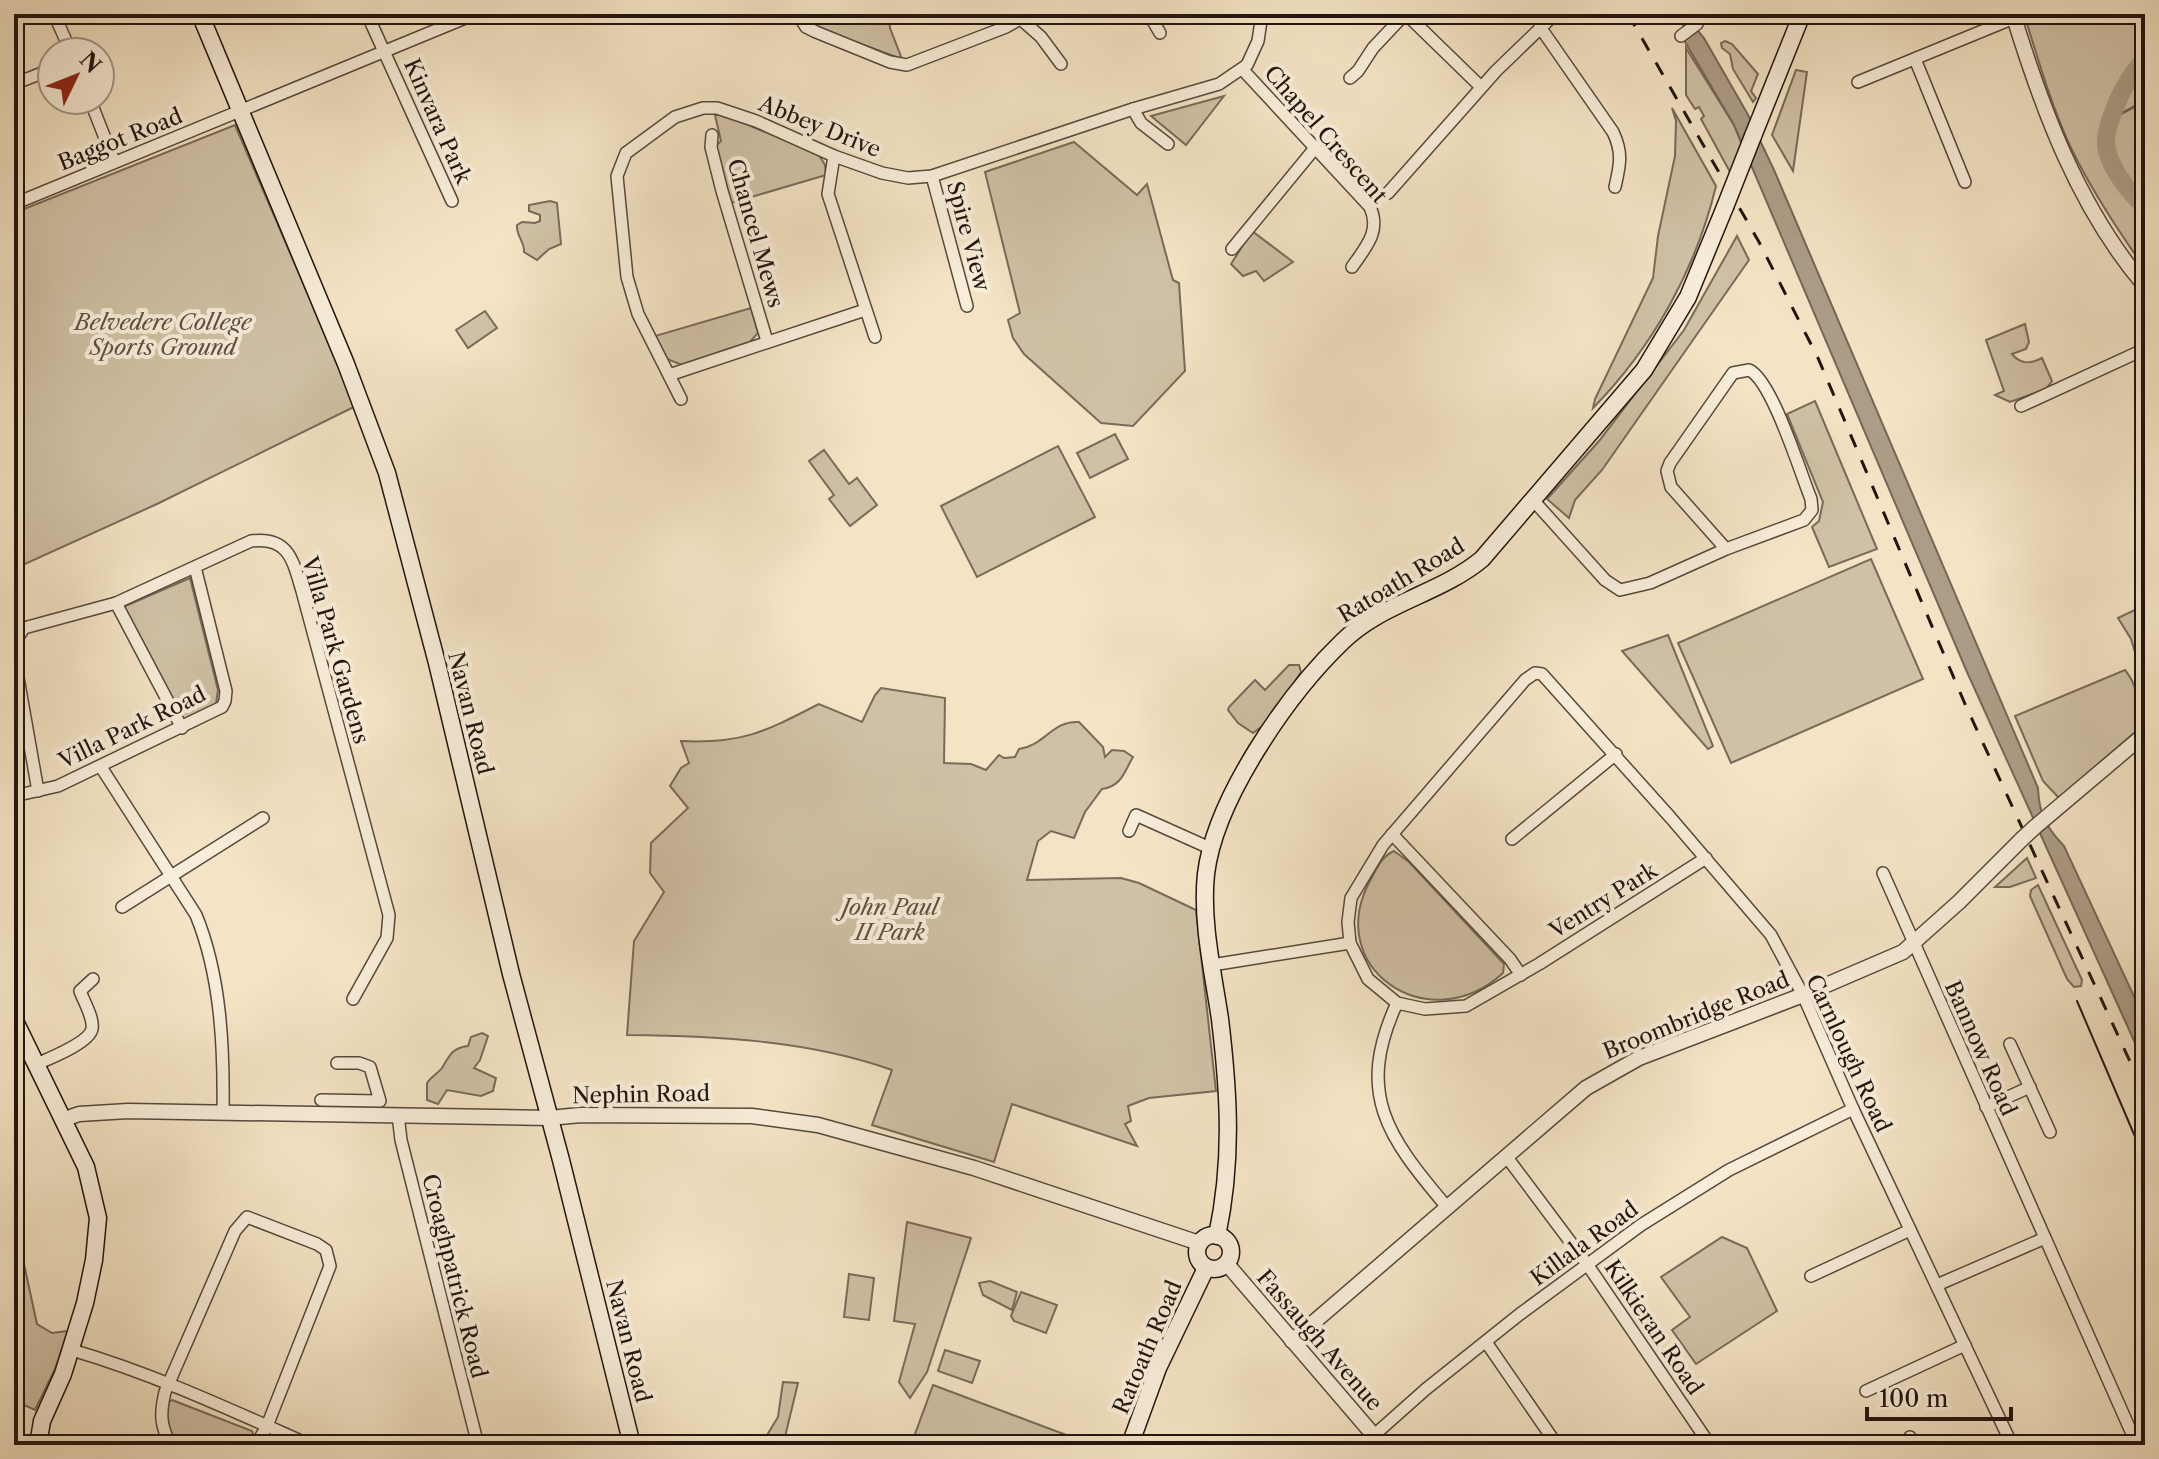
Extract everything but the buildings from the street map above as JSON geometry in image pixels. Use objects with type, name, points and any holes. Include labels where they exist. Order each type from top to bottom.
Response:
[{"type":"main road","name":"Navan Road","points":[[200,14],[346,364],[387,473],[404,530],[514,988],[632,1445]]},
{"type":"main road","name":"Ratoath Road","points":[[1217,1236],[1227,1182],[1229,1125],[1206,875],[1212,849],[1231,801],[1255,752],[1289,703],[1331,653],[1364,625],[1468,570],[1502,538],[1644,370],[1688,297],[1802,14]]},
{"type":"main road","points":[[14,1019],[86,1167],[98,1218],[92,1272],[72,1350],[42,1421],[38,1445]]},
{"type":"main road","points":[[1208,1236],[1225,1239],[1230,1247],[1227,1264],[1216,1269],[1206,1268],[1198,1259],[1199,1243],[1208,1236]]},
{"type":"main road","name":"Ratoath Road","points":[[1130,1445],[1163,1356],[1206,1268]]},
{"type":"street","points":[[54,14],[64,36]]},
{"type":"street","name":"Kinvara Park","points":[[367,14],[452,201]]},
{"type":"street","name":"Baggot Road","points":[[14,204],[475,14]]},
{"type":"street","points":[[798,14],[806,27],[816,32],[902,65],[920,61],[1018,17],[1041,37],[1061,64]]},
{"type":"street","points":[[1149,14],[1160,33]]},
{"type":"street","points":[[1243,70],[1258,41],[1262,14]]},
{"type":"street","points":[[1350,78],[1373,48],[1406,14],[1481,87]]},
{"type":"street","points":[[1388,193],[1481,87],[1555,14]]},
{"type":"street","points":[[1858,82],[2013,16],[2032,76],[2066,160],[2097,216],[2145,286]]},
{"type":"street","points":[[1681,36],[1699,19]]},
{"type":"street","points":[[1540,27],[1613,132],[1621,149],[1622,159],[1615,187]]},
{"type":"street","points":[[1915,59],[1965,182]]},
{"type":"street","name":"Abbey Drive","points":[[681,399],[638,314],[627,277],[617,176],[619,164],[626,153],[675,117],[703,108],[717,108],[756,121],[834,156],[894,176],[932,176],[1133,109],[1219,84],[1243,70]]},
{"type":"street","name":"Chapel Crescent","points":[[1243,70],[1370,207],[1375,219],[1375,231],[1352,267]]},
{"type":"street","points":[[14,84],[36,75]]},
{"type":"street","points":[[1133,109],[1141,123],[1168,144]]},
{"type":"street","points":[[96,116],[114,161]]},
{"type":"street","name":"Chancel Mews","points":[[712,135],[711,147],[722,191],[767,341]]},
{"type":"street","points":[[1232,249],[1315,148]]},
{"type":"street","points":[[834,156],[828,194],[875,337]]},
{"type":"street","name":"Spire View","points":[[932,176],[967,306]]},
{"type":"street","points":[[669,375],[865,310]]},
{"type":"street","points":[[2021,406],[2145,349]]},
{"type":"street","points":[[1533,500],[1605,580],[1620,590],[1650,583],[1726,549],[1804,520],[1812,510],[1811,499],[1774,405],[1761,378],[1749,370],[1733,373],[1667,471],[1671,487],[1726,549]]},
{"type":"street","name":"Villa Park Gardens","points":[[14,643],[24,628],[116,603],[251,541],[261,539],[282,547],[292,559],[389,915],[387,938],[353,999]]},
{"type":"street","name":"Villa Park Road","points":[[14,796],[58,786],[222,707],[226,691],[195,567]]},
{"type":"street","points":[[116,603],[182,728]]},
{"type":"street","points":[[14,655],[38,791]]},
{"type":"street","name":"Carnlough Road","points":[[1392,834],[1525,680],[1535,673],[1550,681],[1771,935],[1803,995],[1853,1109],[2012,1445]]},
{"type":"street","name":"Broombridge Road","points":[[1292,1341],[1576,1096],[1608,1074],[1639,1058],[1891,958],[1913,945],[2020,841],[2145,734]]},
{"type":"street","points":[[1512,839],[1616,754]]},
{"type":"street","points":[[101,767],[196,915],[207,948],[219,1015],[223,1113]]},
{"type":"street","points":[[1129,831],[1136,815],[1212,849]]},
{"type":"street","points":[[122,907],[263,818]]},
{"type":"street","points":[[1446,1206],[1394,1138],[1376,1078],[1390,1018],[1397,1003],[1368,979],[1350,943],[1348,922],[1351,898],[1371,862],[1392,834],[1510,959],[1521,975]]},
{"type":"street","name":"Ventry Park","points":[[1397,1003],[1425,1009],[1466,1006],[1521,975],[1706,858]]},
{"type":"street","name":"Bannow Road","points":[[1883,873],[2137,1445]]},
{"type":"street","points":[[1212,965],[1350,943]]},
{"type":"street","points":[[37,1064],[86,1039],[92,1029],[91,1018],[80,991],[93,979]]},
{"type":"street","points":[[2010,1044],[2050,1132]]},
{"type":"street","points":[[325,1105],[380,1101],[370,1067],[359,1063],[337,1063]]},
{"type":"street","points":[[1986,1107],[2030,1087]]},
{"type":"street","name":"Nephin Road","points":[[65,1119],[90,1113],[223,1113],[325,1105],[398,1115],[549,1118],[581,1115],[752,1116],[818,1125],[974,1168],[1199,1243]]},
{"type":"street","name":"Killala Road","points":[[1373,1442],[1486,1342],[1587,1264],[1674,1203],[1729,1170],[1853,1109]]},
{"type":"street","name":"Croaghpatrick Road","points":[[398,1115],[401,1140],[478,1445]]},
{"type":"street","name":"Kilkieran Road","points":[[1506,1156],[1587,1264],[1710,1445]]},
{"type":"street","points":[[171,1445],[163,1431],[160,1410],[169,1382],[235,1231],[247,1217],[317,1244],[326,1250],[330,1266],[267,1426],[256,1445]]},
{"type":"street","points":[[1811,1276],[1910,1230]]},
{"type":"street","points":[[1937,1285],[2045,1238]]},
{"type":"street","name":"Fassaugh Avenue","points":[[1227,1264],[1373,1442]]},
{"type":"street","points":[[1486,1342],[1557,1445]]},
{"type":"street","points":[[1866,1391],[1965,1345]]},
{"type":"street","points":[[72,1350],[169,1382],[310,1445]]},
{"type":"street","points":[[14,1409],[19,1445]]},
{"type":"green space","points":[[804,14],[889,14],[890,28],[902,59],[811,26]]},
{"type":"green space","points":[[2024,14],[2145,14],[2145,269],[2106,210],[2071,148],[2051,99]]},
{"type":"green space","points":[[1721,43],[1732,44],[1758,74],[1751,91],[1756,98],[1753,102],[1733,69],[1730,54],[1722,48]]},
{"type":"green space","points":[[1686,48],[1734,125],[1742,145],[1730,172],[1701,119],[1704,116],[1699,107],[1695,109],[1686,95]]},
{"type":"green space","points":[[1796,70],[1807,72],[1793,171],[1772,135]]},
{"type":"green space","points":[[1224,96],[1186,145],[1151,116]]},
{"type":"green space","points":[[1672,108],[1716,186],[1697,247],[1670,305],[1635,359],[1593,408],[1653,278],[1658,236],[1675,156],[1676,121]]},
{"type":"green space","points":[[715,115],[725,115],[819,155],[826,175],[731,203],[716,146],[721,141]]},
{"type":"green space","name":"Belvedere College Sports Ground","points":[[235,125],[356,406],[157,504],[14,569],[14,213]]},
{"type":"green space","points":[[1074,142],[1137,195],[1147,184],[1173,280],[1179,283],[1185,371],[1133,426],[1101,423],[1024,354],[1013,338],[1008,320],[1020,313],[985,172]]},
{"type":"green space","points":[[550,201],[557,203],[561,244],[549,249],[537,260],[524,252],[517,225],[540,221],[540,215],[529,211],[529,205]]},
{"type":"green space","points":[[1252,231],[1293,262],[1264,281],[1256,271],[1243,276],[1231,264]]},
{"type":"green space","points":[[1737,236],[1749,260],[1602,470],[1575,500],[1569,518],[1547,499],[1599,441],[1684,330]]},
{"type":"green space","points":[[751,308],[758,333],[749,343],[682,365],[667,359],[655,336]]},
{"type":"green space","points":[[485,311],[497,328],[468,348],[456,330]]},
{"type":"green space","points":[[2025,324],[2029,342],[2026,349],[2012,354],[2026,362],[2042,358],[2052,381],[2046,389],[2010,402],[1995,395],[2004,391],[1986,340]]},
{"type":"green space","points":[[1815,401],[1877,549],[1829,567],[1812,527],[1819,521],[1823,502],[1787,414]]},
{"type":"green space","points":[[1115,434],[1128,459],[1090,478],[1077,453]]},
{"type":"green space","points":[[1058,446],[1095,517],[977,577],[941,506]]},
{"type":"green space","points":[[824,450],[849,484],[857,478],[877,505],[850,526],[829,499],[834,495],[809,461]]},
{"type":"green space","points":[[1871,559],[1923,679],[1731,763],[1678,643]]},
{"type":"green space","points":[[190,578],[218,690],[216,704],[182,722],[123,607]]},
{"type":"green space","points":[[2145,605],[2145,642],[2135,652],[2118,618]]},
{"type":"green space","points":[[1668,635],[1713,746],[1708,749],[1622,651]]},
{"type":"green space","points":[[1289,665],[1299,665],[1301,672],[1268,722],[1253,733],[1238,723],[1229,707],[1255,680],[1265,690]]},
{"type":"green space","points":[[2125,670],[2138,698],[2140,728],[2059,798],[2043,781],[2015,716]]},
{"type":"green space","name":"John Paul II Park","points":[[881,688],[945,698],[944,763],[971,764],[986,770],[999,755],[1015,757],[1019,749],[1028,747],[1070,722],[1079,722],[1103,747],[1105,757],[1112,750],[1124,751],[1133,757],[1118,782],[1102,789],[1085,812],[1074,838],[1051,831],[1038,841],[1027,880],[1121,878],[1139,883],[1196,910],[1216,1091],[1149,1098],[1128,1106],[1131,1121],[1125,1124],[1137,1146],[1012,1104],[994,1162],[872,1125],[892,1070],[794,1046],[727,1039],[627,1035],[634,941],[664,892],[650,873],[651,843],[688,808],[670,786],[681,768],[689,763],[681,741],[722,740],[754,734],[819,704],[862,722]]},
{"type":"green space","points":[[1394,851],[1409,862],[1504,964],[1503,973],[1474,992],[1444,1000],[1416,997],[1390,985],[1371,966],[1360,941],[1359,911],[1378,867]]},
{"type":"green space","points":[[2027,858],[2036,878],[2010,887],[1995,887]]},
{"type":"green space","points":[[2038,885],[2082,980],[2081,986],[2074,987],[2067,979],[2030,896],[2031,890]]},
{"type":"green space","points":[[482,1033],[488,1036],[474,1068],[496,1078],[493,1091],[481,1096],[447,1090],[438,1104],[427,1100],[427,1083],[452,1053],[468,1046],[471,1037]]},
{"type":"green space","points":[[14,1218],[37,1324],[52,1333],[68,1331],[55,1369],[35,1410],[24,1405],[15,1361],[15,1445]]},
{"type":"green space","points":[[907,1222],[971,1238],[927,1372],[910,1398],[899,1382],[915,1324],[894,1321]]},
{"type":"green space","points":[[1722,1237],[1747,1248],[1777,1311],[1696,1364],[1672,1330],[1690,1317],[1661,1277]]},
{"type":"green space","points":[[849,1274],[874,1278],[869,1320],[844,1317]]},
{"type":"green space","points":[[990,1281],[1017,1292],[1012,1310],[983,1295],[979,1283]]},
{"type":"green space","points":[[1021,1292],[1057,1305],[1046,1333],[1014,1321],[1011,1316]]},
{"type":"green space","points":[[945,1350],[980,1361],[972,1383],[938,1371]]},
{"type":"green space","points":[[783,1382],[798,1383],[783,1445],[761,1445],[778,1417]]},
{"type":"green space","points":[[933,1385],[1093,1445],[911,1445]]},
{"type":"green space","points":[[172,1400],[252,1431],[254,1437],[247,1445],[176,1445],[169,1435],[166,1404]]},
{"type":"shaded area","points":[[1676,14],[1684,14],[1704,38],[1747,113],[1774,170],[2038,788],[2045,820],[2064,846],[2145,1020],[2145,1065],[1967,672],[1734,125],[1685,42],[1683,25]]},
{"type":"waterway","points":[[2145,57],[2120,95],[2106,137],[2110,160],[2120,178],[2145,206]]},
{"type":"waterway","points":[[2111,119],[2145,101]]},
{"type":"tram line","points":[[2077,1001],[2145,1160]]},
{"type":"railway","points":[[1628,14],[1759,242],[1818,358],[1965,704],[2145,1094]]}]
